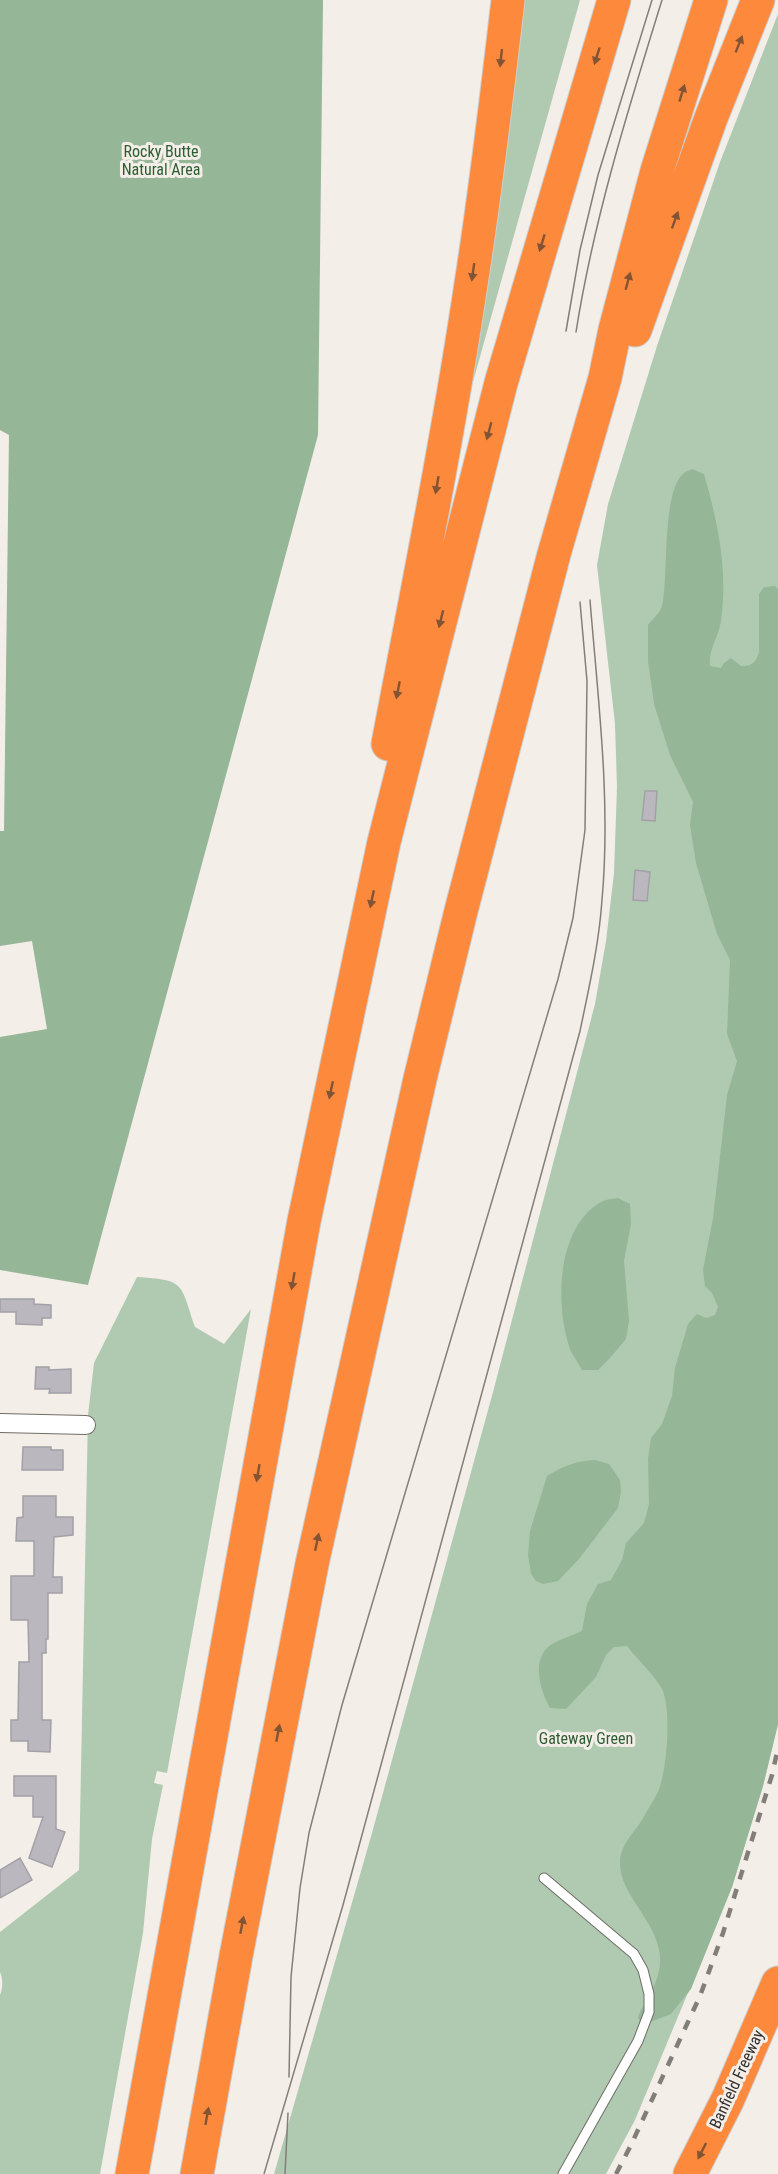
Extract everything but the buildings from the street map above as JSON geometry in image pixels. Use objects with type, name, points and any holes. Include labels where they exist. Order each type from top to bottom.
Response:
[{"type":"highway","points":[[384,842],[384,763],[434,504],[462,342],[488,169],[508,0]]},
{"type":"highway","points":[[132,2174],[304,1221],[384,842],[504,372],[614,0]]},
{"type":"highway","points":[[197,2174],[240,1932],[312,1564],[392,1201],[460,910],[554,554],[605,378],[615,330],[657,171],[711,0]]},
{"type":"highway","points":[[605,378],[634,334],[711,118],[758,0]]},
{"type":"highway","name":"Banfield Freeway","points":[[690,2174],[728,2099],[778,1983]]},
{"type":"highway","name":"Banfield Freeway","points":[[714,2174],[748,2108],[778,2041]]},
{"type":"street","points":[[0,1424],[86,1425]]},
{"type":"lane","points":[[544,1878],[634,1954],[644,1970],[649,1994],[649,2012],[638,2041],[563,2174]]},
{"type":"green space","name":"Rocky Butte Natural Area","points":[[0,0],[323,0],[318,435],[88,1285],[0,1270],[0,1037],[47,1029],[32,941],[0,946],[0,831],[4,831],[9,435],[0,430]]},
{"type":"green space","points":[[522,0],[580,0],[460,428]]},
{"type":"green space","name":"Gateway Green","points":[[778,14],[778,1724],[763,1786],[732,1887],[635,2120],[606,2174],[274,2174],[372,1833],[493,1392],[595,1004],[606,941],[614,873],[617,787],[615,724],[597,565],[608,504],[657,346],[720,162]]},
{"type":"green space","points":[[692,469],[704,474],[714,510],[722,565],[721,621],[711,654],[710,666],[721,668],[731,658],[741,666],[754,662],[759,653],[759,594],[764,587],[775,586],[778,589],[778,1724],[763,1786],[732,1887],[691,1989],[671,2014],[653,2021],[640,2022],[638,2017],[659,1971],[659,1949],[655,1936],[626,1887],[620,1863],[625,1845],[658,1792],[661,1782],[668,1725],[665,1699],[659,1684],[627,1646],[614,1647],[606,1655],[596,1677],[566,1709],[550,1708],[540,1684],[539,1666],[545,1650],[552,1644],[582,1631],[587,1604],[598,1584],[611,1580],[622,1560],[626,1543],[644,1523],[649,1504],[648,1459],[651,1438],[662,1424],[672,1396],[675,1368],[688,1324],[697,1314],[706,1318],[715,1315],[718,1307],[712,1293],[705,1286],[703,1270],[713,1218],[727,1095],[737,1061],[727,1034],[730,960],[717,934],[696,863],[690,825],[693,802],[670,755],[654,704],[648,661],[648,625],[661,609],[664,593],[672,497],[684,473]]},
{"type":"green space","points":[[618,1198],[630,1204],[631,1224],[624,1261],[629,1321],[626,1339],[598,1370],[582,1370],[570,1349],[565,1328],[561,1288],[563,1267],[575,1229],[586,1214],[603,1201]]},
{"type":"green space","points":[[137,1277],[165,1280],[179,1287],[195,1327],[224,1344],[251,1309],[167,1773],[157,1771],[154,1783],[163,1785],[152,1839],[143,1933],[100,2174],[0,2174],[0,1995],[2,1977],[0,1932],[79,1870],[88,1415],[94,1363]]},
{"type":"green space","points":[[595,1460],[609,1464],[620,1480],[621,1492],[618,1508],[579,1559],[558,1581],[543,1584],[536,1581],[531,1574],[528,1555],[530,1531],[547,1476],[570,1465]]},
{"type":"tram line","points":[[566,331],[580,250],[598,175],[652,0]]},
{"type":"tram line","points":[[576,332],[602,206],[662,0]]},
{"type":"tram line","points":[[264,2174],[343,1905],[587,999],[601,916],[605,825],[602,750],[590,600]]},
{"type":"tram line","points":[[289,2077],[291,1977],[300,1888],[309,1833],[342,1705],[558,979],[573,918],[585,830],[587,681],[580,602]]},
{"type":"tram line","points":[[285,2174],[288,2113]]},
{"type":"railway","points":[[616,2174],[700,1996],[723,1933],[772,1775],[778,1748]]}]
